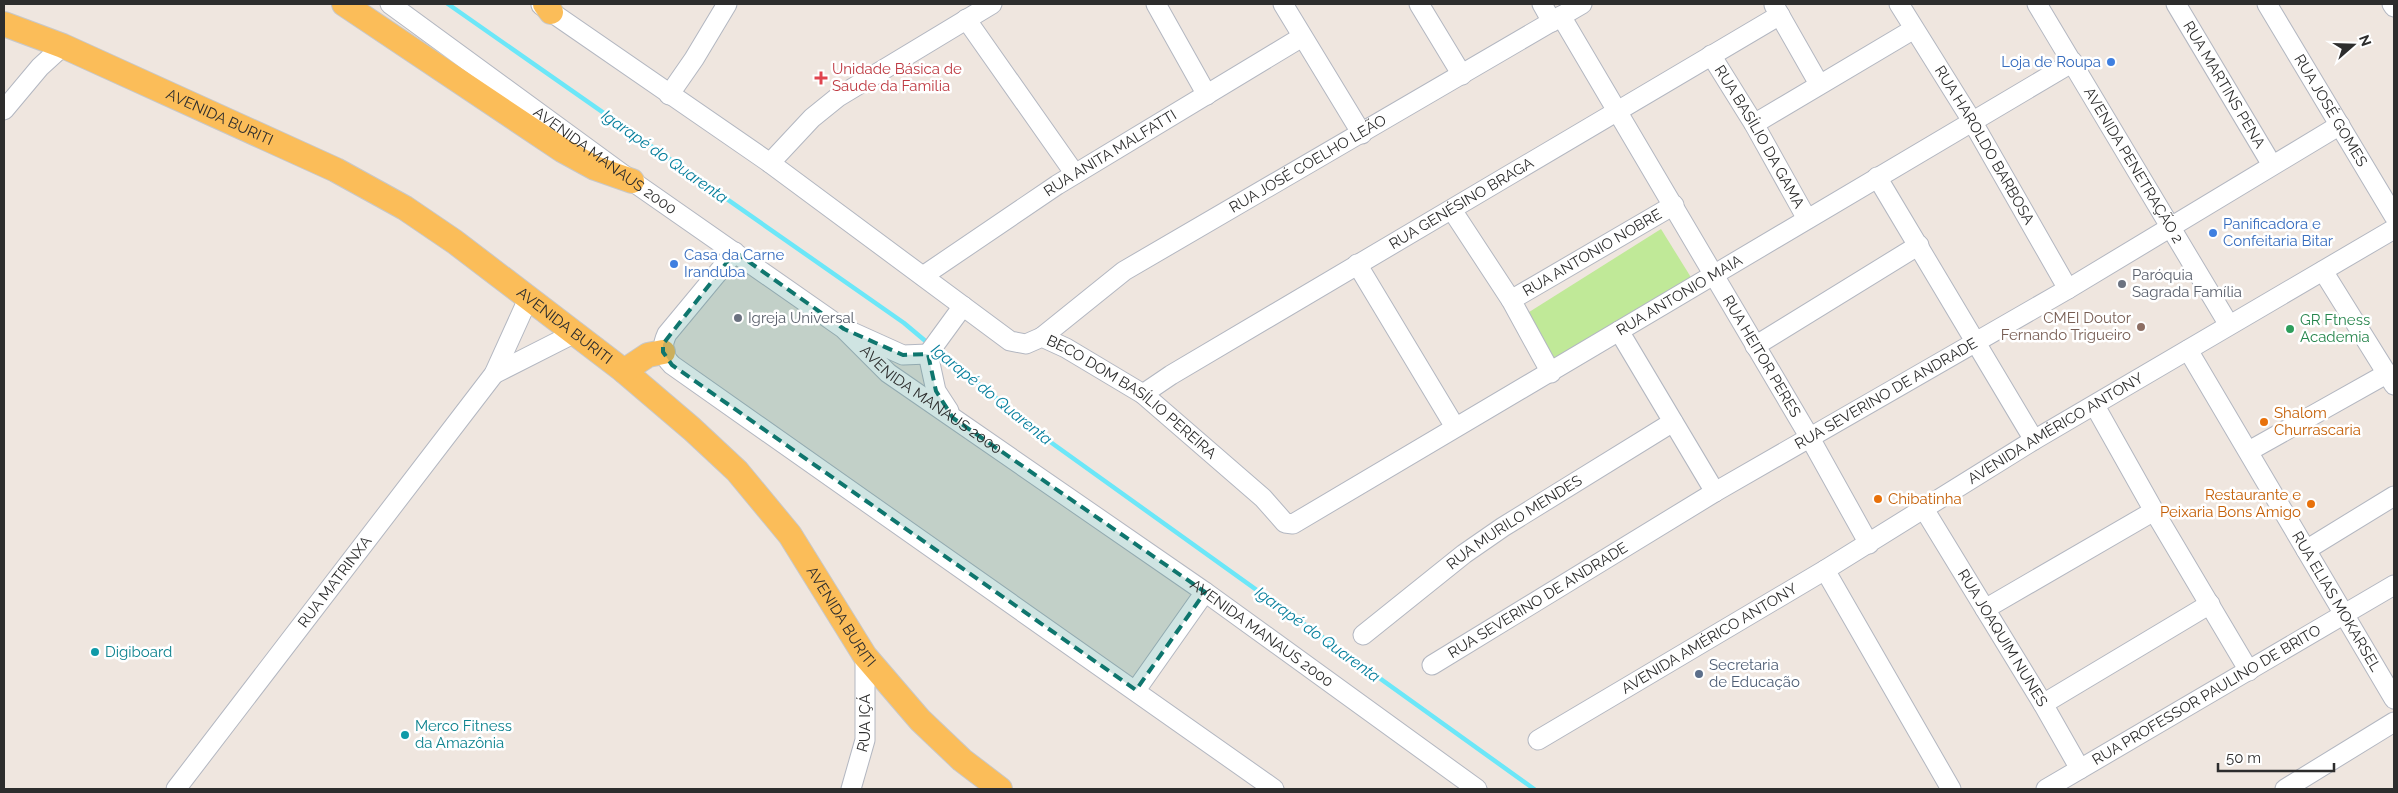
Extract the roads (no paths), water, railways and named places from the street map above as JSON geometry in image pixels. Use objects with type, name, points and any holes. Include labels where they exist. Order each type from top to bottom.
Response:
[{"type":"main road","points":[[344,4],[562,150],[595,168],[632,181]]},
{"type":"main road","name":"AVENIDA BURITI","points":[[4,24],[63,46],[336,170],[413,213],[455,242],[572,334],[624,371],[692,429],[737,471],[790,535],[865,656],[920,720],[962,760],[1000,789]]},
{"type":"main road","points":[[624,371],[648,355],[663,352]]},
{"type":"street","name":"AVENIDA MANAUS 2000","points":[[390,4],[632,181],[844,328],[888,373],[1205,592],[1477,789]]},
{"type":"street","points":[[669,95],[727,4]]},
{"type":"street","points":[[770,163],[812,118],[838,97],[992,4]]},
{"type":"street","points":[[1156,4],[1207,95]]},
{"type":"street","points":[[1283,4],[1362,134]]},
{"type":"street","points":[[1419,4],[1462,75]]},
{"type":"street","name":"RUA HEITOR PERES","points":[[1542,4],[1557,19],[1674,205],[1810,438],[1869,544]]},
{"type":"street","name":"RUA JOSÉ COELHO LEÃO","points":[[1042,337],[1124,271],[1362,134],[1582,4]]},
{"type":"street","name":"RUA HAROLDO BARBOSA","points":[[1899,4],[1972,121],[2068,289]]},
{"type":"street","name":"AVENIDA PENETRAÇÃO 2","points":[[2037,4],[2229,325]]},
{"type":"street","name":"RUA MARTINS PENA","points":[[2177,4],[2272,165]]},
{"type":"street","name":"RUA JOSÉ GOMES","points":[[2267,4],[2394,216]]},
{"type":"street","points":[[545,7],[669,95],[770,163],[923,276],[958,313],[930,351],[936,391],[953,418]]},
{"type":"street","points":[[1777,9],[1819,84]]},
{"type":"street","name":"RUA GENÉSINO BRAGA","points":[[1143,394],[1179,370],[1711,55],[1777,9]]},
{"type":"street","points":[[966,19],[1074,174]]},
{"type":"street","points":[[1754,124],[1914,29]]},
{"type":"street","name":"RUA ANITA MALFATTI","points":[[923,276],[1074,174],[1302,36]]},
{"type":"street","points":[[4,110],[40,67],[63,46]]},
{"type":"street","name":"RUA BASÍLIO DA GAMA","points":[[1711,55],[1754,124],[1807,219]]},
{"type":"street","name":"RUA ANTONIO MAIA","points":[[1285,523],[1300,522],[1455,427],[1551,373],[1714,274],[2073,62]]},
{"type":"street","name":"RUA SEVERINO DE ANDRADE","points":[[1432,665],[1715,492],[2068,289],[2340,125]]},
{"type":"street","points":[[1877,177],[2034,440]]},
{"type":"street","name":"RUA ANTONIO NOBRE","points":[[1511,300],[1674,205]]},
{"type":"street","points":[[1452,210],[1511,300],[1551,373]]},
{"type":"street","name":"AVENIDA AMÉRICO ANTONY","points":[[1538,740],[1869,544],[2034,440],[2394,229]]},
{"type":"street","points":[[1755,346],[1919,246]]},
{"type":"street","points":[[735,252],[667,334],[663,344],[663,352],[672,365],[1274,789]]},
{"type":"street","points":[[1357,264],[1455,427]]},
{"type":"street","points":[[2249,451],[2391,379],[2323,270]]},
{"type":"street","name":"RUA MATRINXA","points":[[176,789],[494,374],[528,299]]},
{"type":"street","name":"BECO DOM BASÍLIO PEREIRA","points":[[958,313],[1010,341],[1026,344],[1042,337],[1061,346],[1143,394],[1263,498],[1285,523]]},
{"type":"street","points":[[844,328],[897,353],[930,351]]},
{"type":"street","points":[[1619,331],[1715,492]]},
{"type":"street","name":"RUA MATRINXA","points":[[494,374],[572,334]]},
{"type":"street","name":"RUA ELIAS MOKARSEL","points":[[2188,350],[2394,699]]},
{"type":"street","points":[[2094,406],[2154,511],[2250,671]]},
{"type":"street","name":"RUA MURILO MENDES","points":[[1363,636],[1464,554],[1503,527],[1673,422]]},
{"type":"street","points":[[2306,550],[2394,496]]},
{"type":"street","name":"RUA JOAQUIM NUNES","points":[[1924,509],[2043,704],[2080,769]]},
{"type":"street","points":[[1985,609],[2154,511]]},
{"type":"street","points":[[1825,570],[1951,789]]},
{"type":"street","name":"RUA PROFESSOR PAULINO DE BRITO","points":[[2046,789],[2394,585]]},
{"type":"street","points":[[1136,690],[1205,592]]},
{"type":"street","points":[[2043,704],[2210,604]]},
{"type":"street","name":"RUA IÇÁ","points":[[851,789],[865,740],[865,656]]},
{"type":"street","points":[[2285,789],[2394,722]]},
{"type":"waterway","name":"Igarapé do Quarenta","points":[[448,4],[904,323],[929,344]]},
{"type":"waterway","name":"Igarapé do Quarenta","points":[[937,350],[1049,441],[1534,789]]},
{"type":"place","name":"Loja de Roupa","points":[[2111,62]]},
{"type":"place","name":"Unidade Básica de Saude da Familia","points":[[821,78]]},
{"type":"place","name":"Panificadora e Confeitaria Bitar","points":[[2213,233]]},
{"type":"place","name":"Casa da Carne Iranduba","points":[[674,264]]},
{"type":"place","name":"Paróquia Sagrada Família","points":[[2122,284]]},
{"type":"place","name":"Igreja Universal","points":[[738,318]]},
{"type":"place","name":"CMEI Doutor Fernando Trigueiro","points":[[2141,327]]},
{"type":"place","name":"GR Ftness Academia","points":[[2290,329]]},
{"type":"place","name":"Shalom Churrascaria","points":[[2264,422]]},
{"type":"place","name":"Chibatinha","points":[[1878,499]]},
{"type":"place","name":"Restaurante e Peixaria Bons Amigo","points":[[2311,504]]},
{"type":"place","name":"Digiboard","points":[[95,652]]},
{"type":"place","name":"Secretaria de Educação","points":[[1699,674]]},
{"type":"place","name":"Merco Fitness da Amazônia","points":[[405,735]]}]
